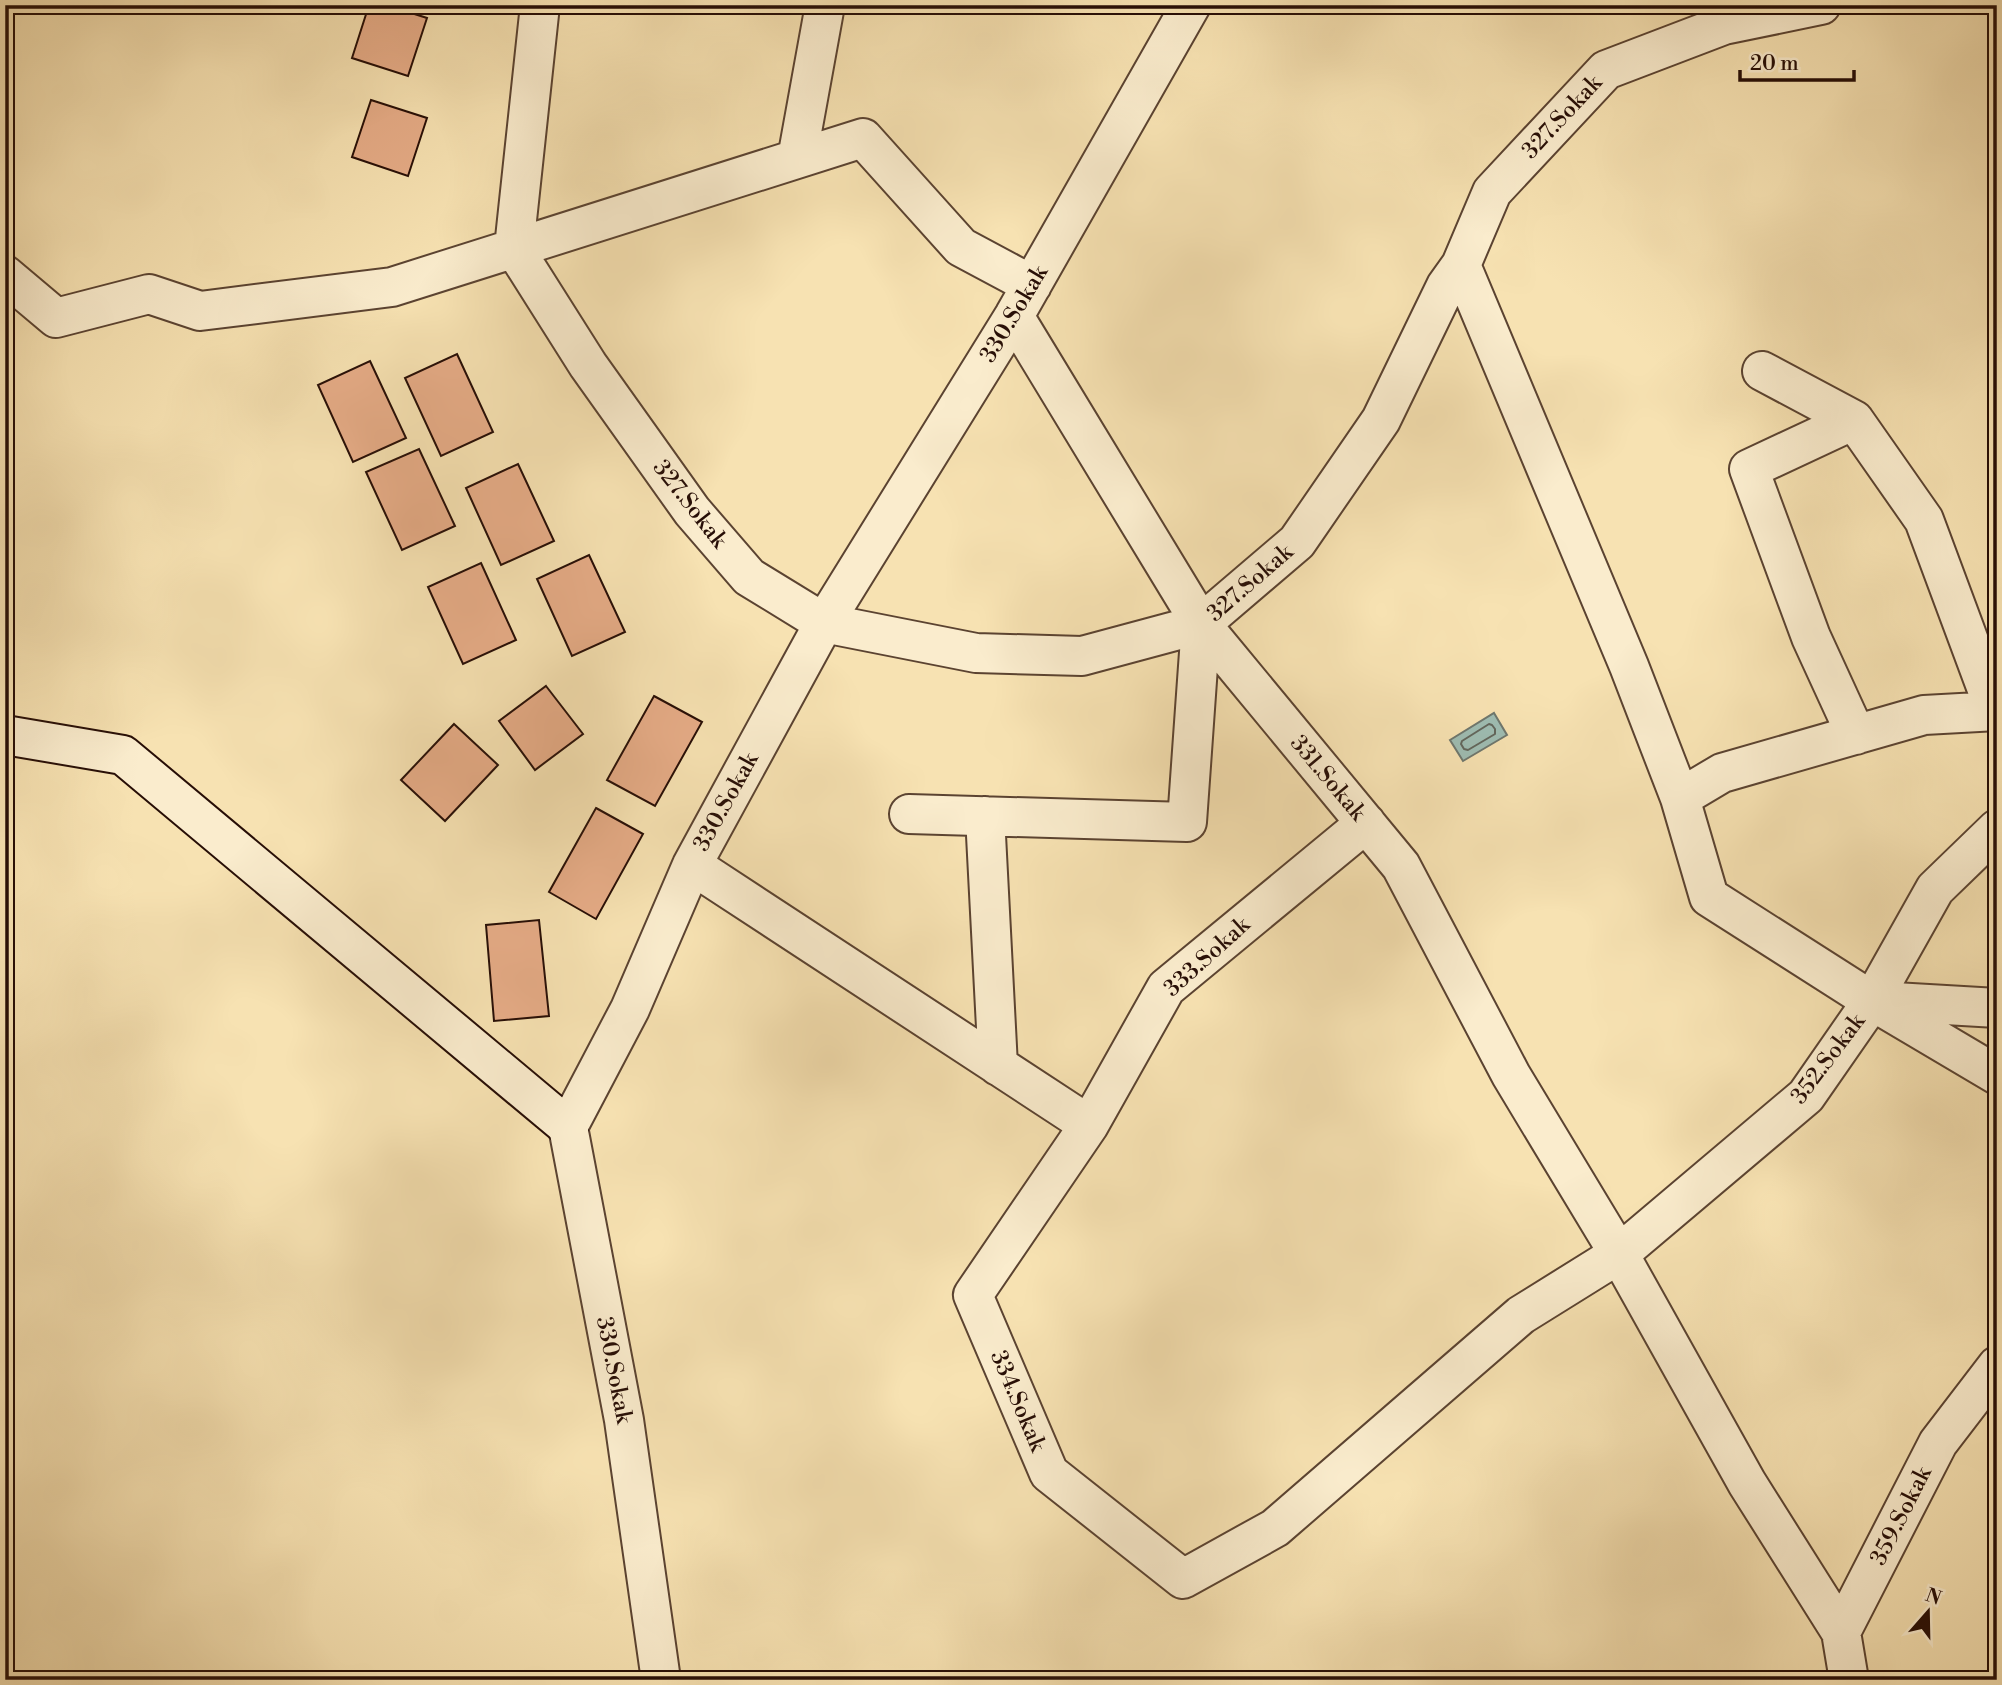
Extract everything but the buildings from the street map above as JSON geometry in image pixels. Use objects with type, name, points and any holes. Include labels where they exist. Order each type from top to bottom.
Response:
[{"type":"street","points":[[514,248],[540,5]]},
{"type":"street","points":[[797,159],[825,5]]},
{"type":"street","name":"330.Sokak","points":[[661,1680],[624,1420],[568,1128],[630,1009],[692,866],[824,623],[1023,301],[1191,5]]},
{"type":"street","name":"327.Sokak","points":[[514,248],[588,365],[692,510],[749,577],[824,623],[976,653],[1082,656],[1202,624],[1297,542],[1381,420],[1446,286],[1461,265],[1493,192],[1606,70],[1724,24],[1821,5]]},
{"type":"street","points":[[5,275],[56,318],[149,294],[200,311],[391,287],[863,138],[961,247],[1023,301]]},
{"type":"street","points":[[1461,265],[1629,666],[1680,798],[1709,897],[1997,1075]]},
{"type":"street","name":"331.Sokak","points":[[1023,301],[1202,624],[1401,866],[1511,1075],[1619,1254],[1747,1483],[1841,1632]]},
{"type":"street","points":[[1680,798],[1722,773],[1924,715],[1996,711],[1924,520],[1854,420],[1762,371]]},
{"type":"street","points":[[1854,420],[1749,469],[1811,637],[1856,735]]},
{"type":"street","points":[[909,814],[1187,822],[1202,624]]},
{"type":"street","points":[[5,735],[123,755],[568,1128]]},
{"type":"street","points":[[985,816],[998,1066]]},
{"type":"street","name":"333.Sokak","points":[[1090,1125],[1166,988],[1366,823]]},
{"type":"street","name":"352.Sokak","points":[[1619,1254],[1806,1096],[1872,1000],[1935,889],[1997,829]]},
{"type":"street","points":[[692,866],[1090,1125]]},
{"type":"street","points":[[1872,1000],[1997,1008]]},
{"type":"street","name":"334.Sokak","points":[[1090,1125],[973,1295],[1049,1473],[1183,1579],[1275,1528],[1521,1315],[1619,1254]]},
{"type":"street","name":"359.Sokak","points":[[1841,1632],[1938,1443],[1997,1366]]},
{"type":"street","points":[[1841,1632],[1849,1680]]},
{"type":"water","points":[[1494,713],[1507,735],[1463,761],[1450,740]]}]
